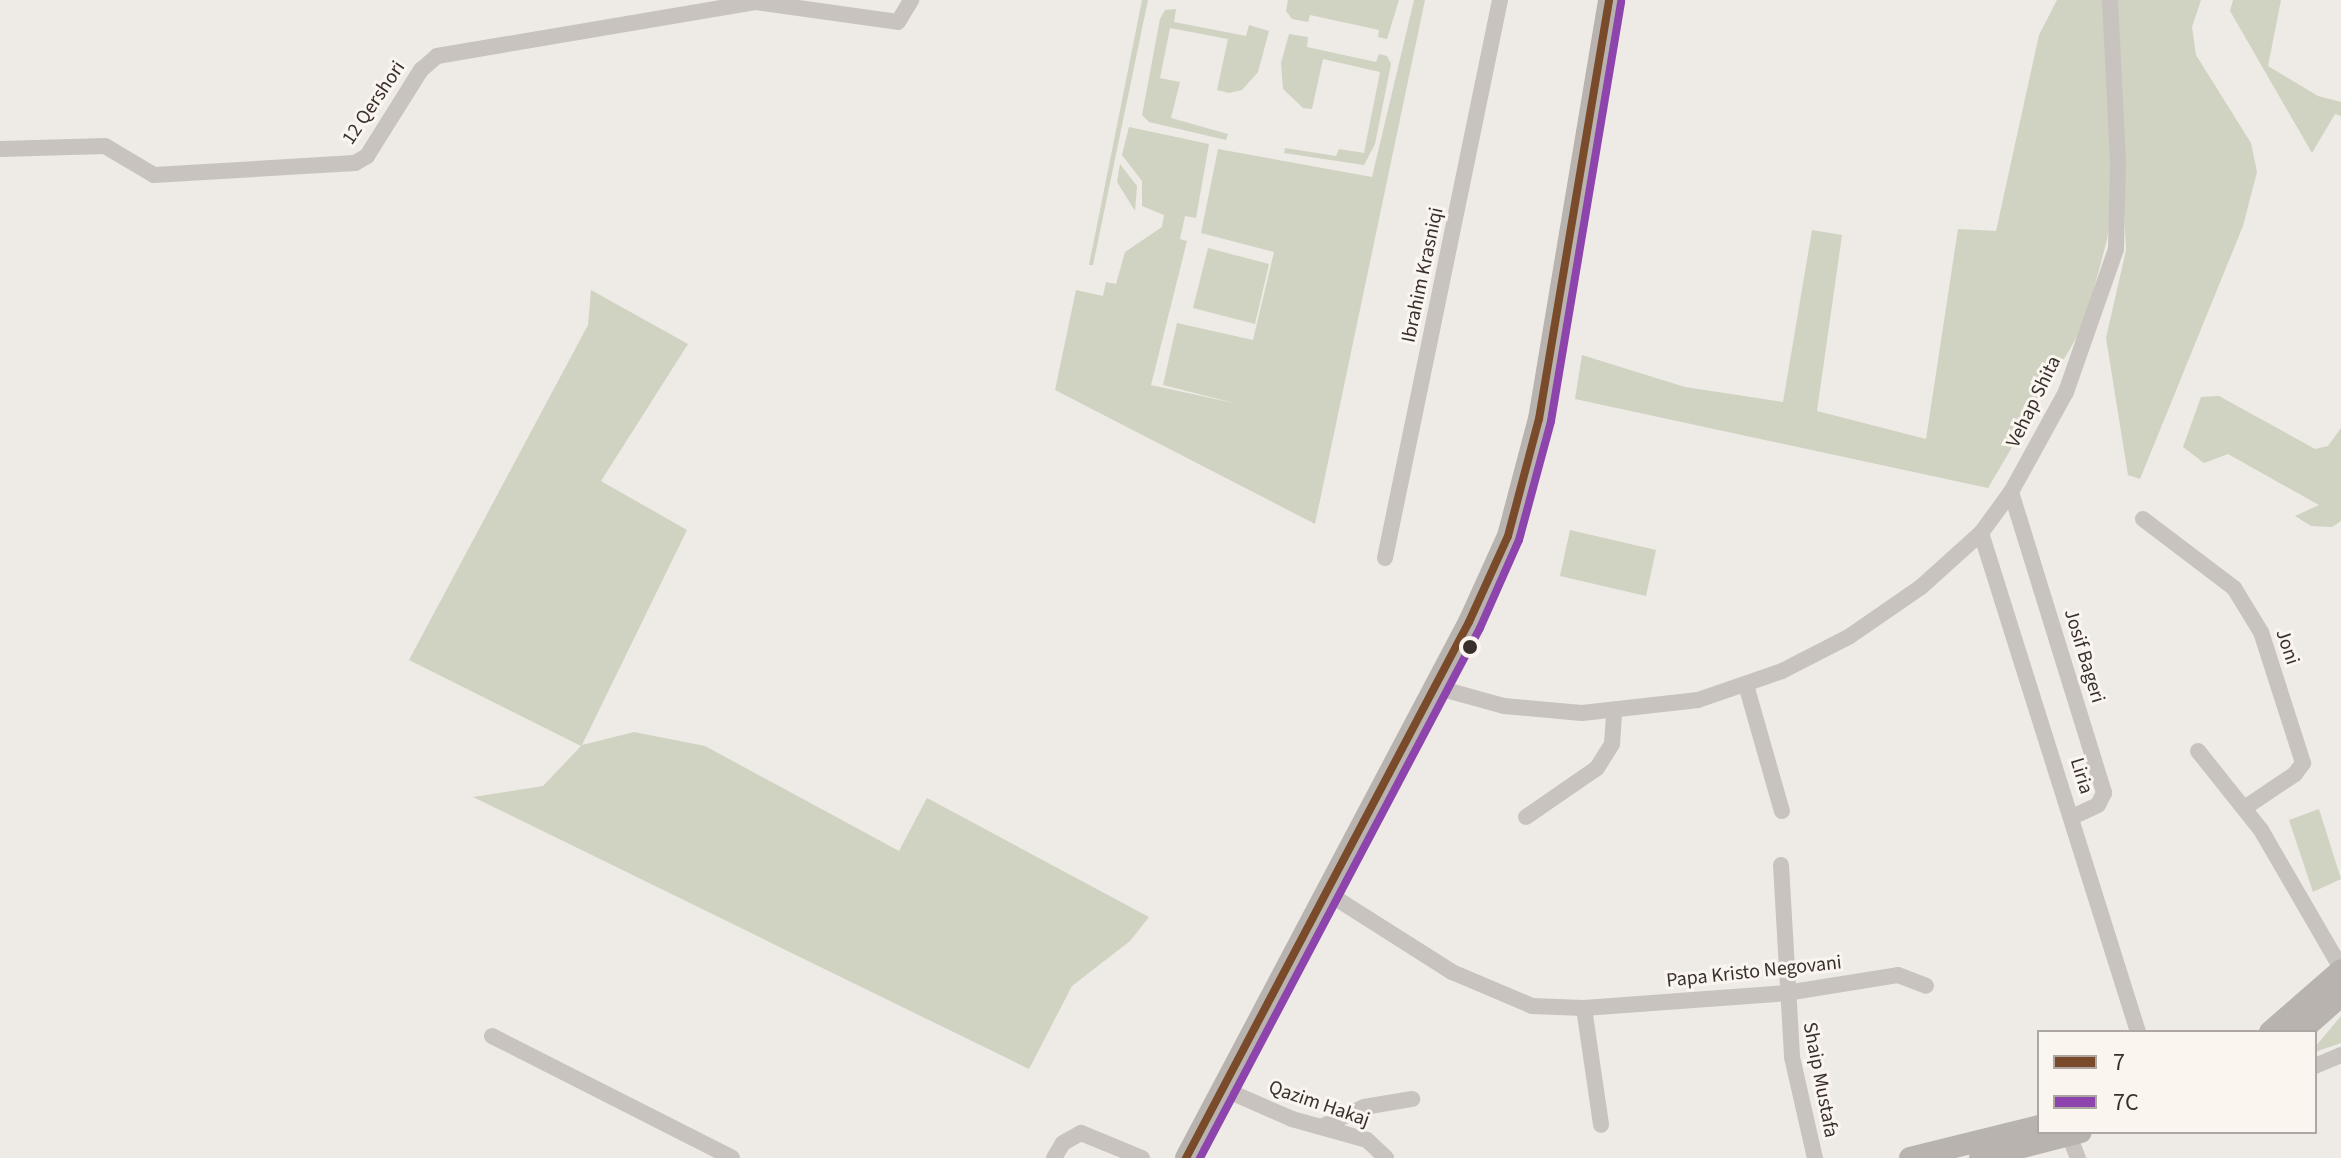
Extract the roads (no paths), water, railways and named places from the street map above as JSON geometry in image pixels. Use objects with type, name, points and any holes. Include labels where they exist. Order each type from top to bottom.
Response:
[{"type":"street","name":"12 Qershori","points":[[0,149],[105,146],[154,175],[355,163],[367,156],[421,70],[437,56],[756,2],[898,22],[911,0]]},
{"type":"street","name":"Ibrahim Krasniqi","points":[[1385,558],[1500,0]]},
{"type":"street","points":[[1200,1158],[1337,899],[1441,689],[1499,559],[1526,478],[1609,0]]},
{"type":"street","points":[[1186,1158],[1509,564],[1541,465],[1622,0]]},
{"type":"street","name":"Vehap Shita","points":[[1441,689],[1504,706],[1614,713],[1683,703],[1746,685],[1813,656],[1887,612],[1981,533],[2011,492],[2066,392],[2116,249],[2118,163],[2110,0]]},
{"type":"street","name":"Josif Bageri","points":[[2011,492],[2104,793],[2098,805],[2072,817]]},
{"type":"street","name":"Joni","points":[[2143,519],[2234,588],[2261,632],[2303,763],[2295,774],[2246,807]]},
{"type":"street","name":"Liria","points":[[1981,533],[2137,1030]]},
{"type":"street","points":[[1746,685],[1782,811]]},
{"type":"street","points":[[1526,817],[1597,768],[1612,744],[1614,713]]},
{"type":"street","points":[[2198,751],[2246,807],[2341,969],[2328,1000],[2302,1030]]},
{"type":"street","name":"Shaip Mustafa","points":[[1781,865],[1792,1057],[1815,1158]]},
{"type":"street","name":"Papa Kristo Negovani","points":[[1337,899],[1484,988],[1532,1006],[1584,1008],[1786,993],[1898,975],[1926,986]]},
{"type":"street","points":[[2274,1030],[2328,1000]]},
{"type":"street","points":[[1584,1008],[1601,1125]]},
{"type":"street","points":[[492,1036],[732,1158]]},
{"type":"street","points":[[2317,1065],[2341,1055]]},
{"type":"street","name":"Qazim Hakaj","points":[[1235,1094],[1321,1127],[1367,1140],[1386,1158]]},
{"type":"street","points":[[1321,1127],[1364,1107],[1412,1099]]},
{"type":"street","points":[[1910,1158],[2037,1126]]},
{"type":"street","points":[[1054,1158],[1063,1143],[1081,1133],[1142,1158]]},
{"type":"street","points":[[1980,1158],[2075,1134],[2078,1158]]}]
